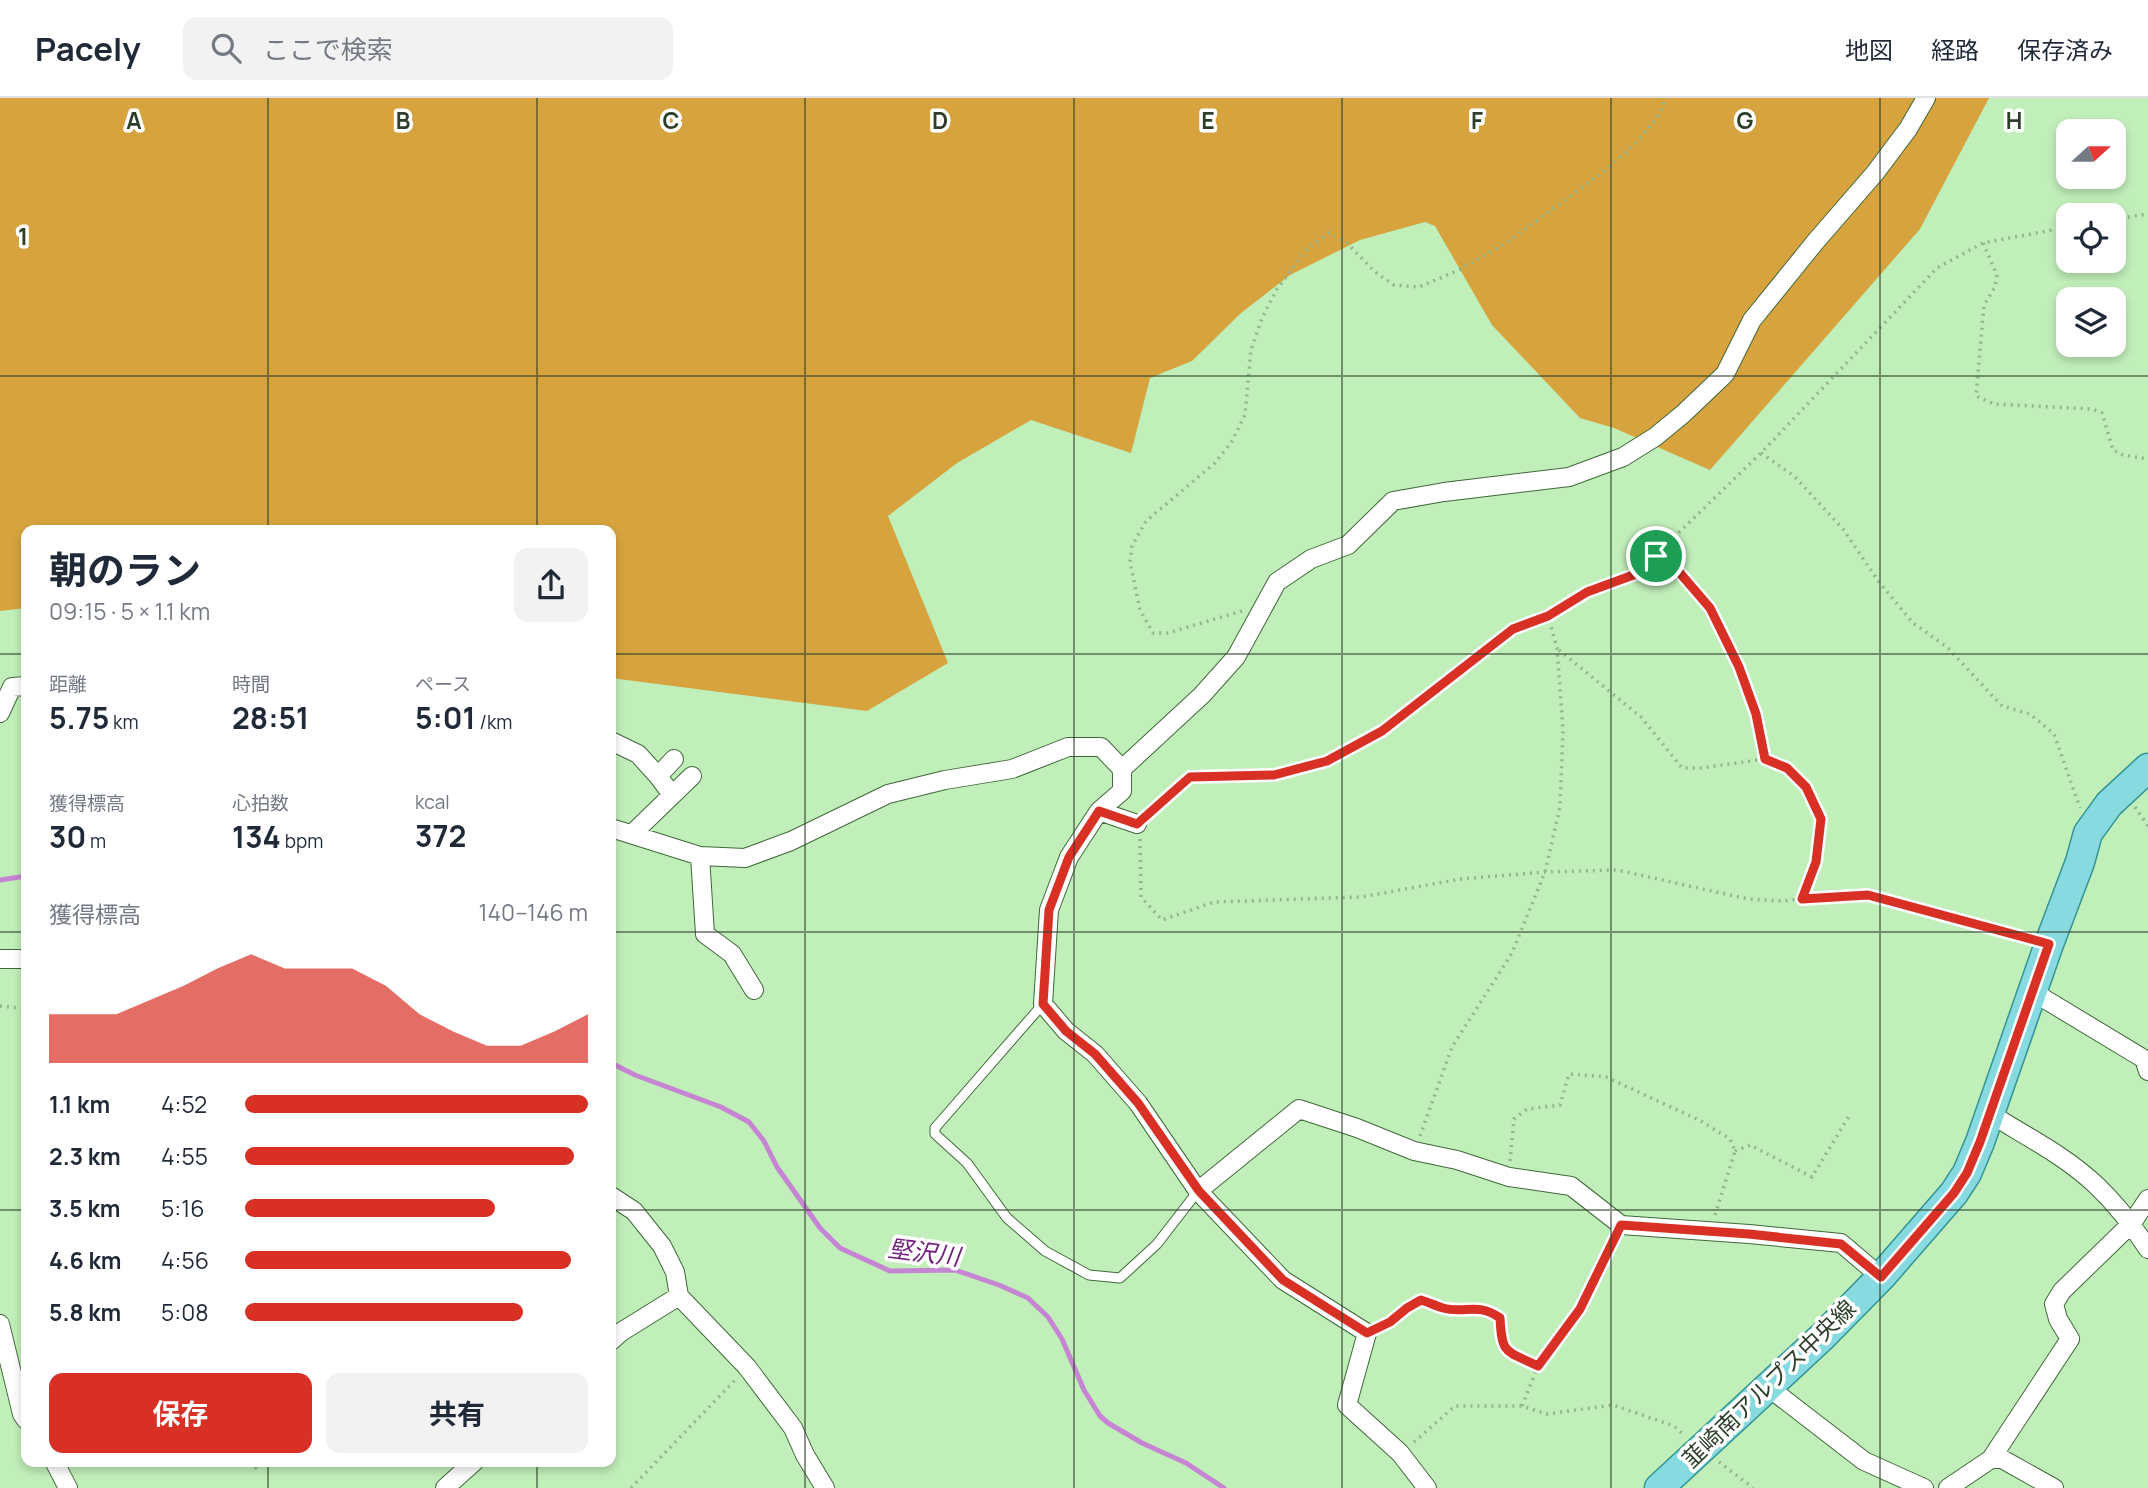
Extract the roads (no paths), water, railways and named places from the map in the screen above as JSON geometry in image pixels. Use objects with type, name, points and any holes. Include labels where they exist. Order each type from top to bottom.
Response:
[{"type":"main road","name":"韮崎南アルプス中央線","points":[[1659,1488],[1822,1337],[1881,1277],[1954,1193],[1967,1173],[2080,862],[2088,833],[2109,804],[2148,768]]},
{"type":"street","points":[[1122,769],[1202,695],[1236,657],[1277,582],[1311,559],[1348,545],[1393,501],[1569,477],[1623,457],[1656,437],[1725,374],[1752,320],[1875,173],[1908,129],[1926,98]]},
{"type":"street","points":[[0,713],[13,686]]},
{"type":"street","points":[[616,743],[638,754],[673,795]]},
{"type":"street","points":[[616,829],[700,856],[745,858],[791,841],[888,794],[945,780],[1012,769],[1068,747],[1101,747],[1122,769],[1122,791],[1099,811],[1069,857],[1049,910],[1043,1004],[1066,1031],[1095,1054],[1138,1103],[1199,1191],[1283,1280],[1367,1333],[1347,1405],[1401,1453],[1427,1488]]},
{"type":"street","points":[[658,776],[674,759]]},
{"type":"street","points":[[632,834],[692,776]]},
{"type":"street","points":[[1099,811],[1137,824]]},
{"type":"street","points":[[700,856],[705,934],[732,954],[754,990]]},
{"type":"street","points":[[0,959],[21,959]]},
{"type":"street","points":[[2033,992],[2144,1059],[2148,1071]]},
{"type":"street","points":[[1199,1191],[1299,1109],[1414,1151],[1457,1160],[1509,1177],[1570,1186],[1621,1225],[1841,1244],[1881,1277]]},
{"type":"street","points":[[1989,1113],[2068,1163],[2096,1185],[2132,1223],[2148,1248]]},
{"type":"street","points":[[616,1199],[634,1211],[662,1246],[675,1272],[679,1296],[747,1367],[793,1428],[805,1455],[825,1488]]},
{"type":"street","points":[[1948,1488],[1991,1459],[2070,1339],[2058,1319],[2054,1304],[2062,1291],[2132,1223],[2148,1199]]},
{"type":"street","points":[[616,1336],[679,1296]]},
{"type":"street","points":[[0,1324],[21,1410]]},
{"type":"street","points":[[1768,1388],[1864,1461],[1924,1488]]},
{"type":"street","points":[[1991,1459],[2002,1459],[2054,1488]]},
{"type":"street","points":[[57,1467],[68,1488]]},
{"type":"street","points":[[445,1488],[468,1467]]},
{"type":"lane","points":[[1043,1004],[935,1128],[935,1134],[967,1163],[1007,1218],[1045,1251],[1088,1275],[1120,1278],[1157,1244],[1199,1191]]},
{"type":"waterway","name":"堅沢川","points":[[0,880],[21,877]]},
{"type":"waterway","name":"堅沢川","points":[[616,1066],[721,1107],[749,1122],[820,1228],[840,1248],[890,1271],[955,1270],[1028,1298],[1048,1317],[1062,1339],[1084,1390],[1100,1416],[1142,1443],[1186,1463],[1224,1488]]}]
